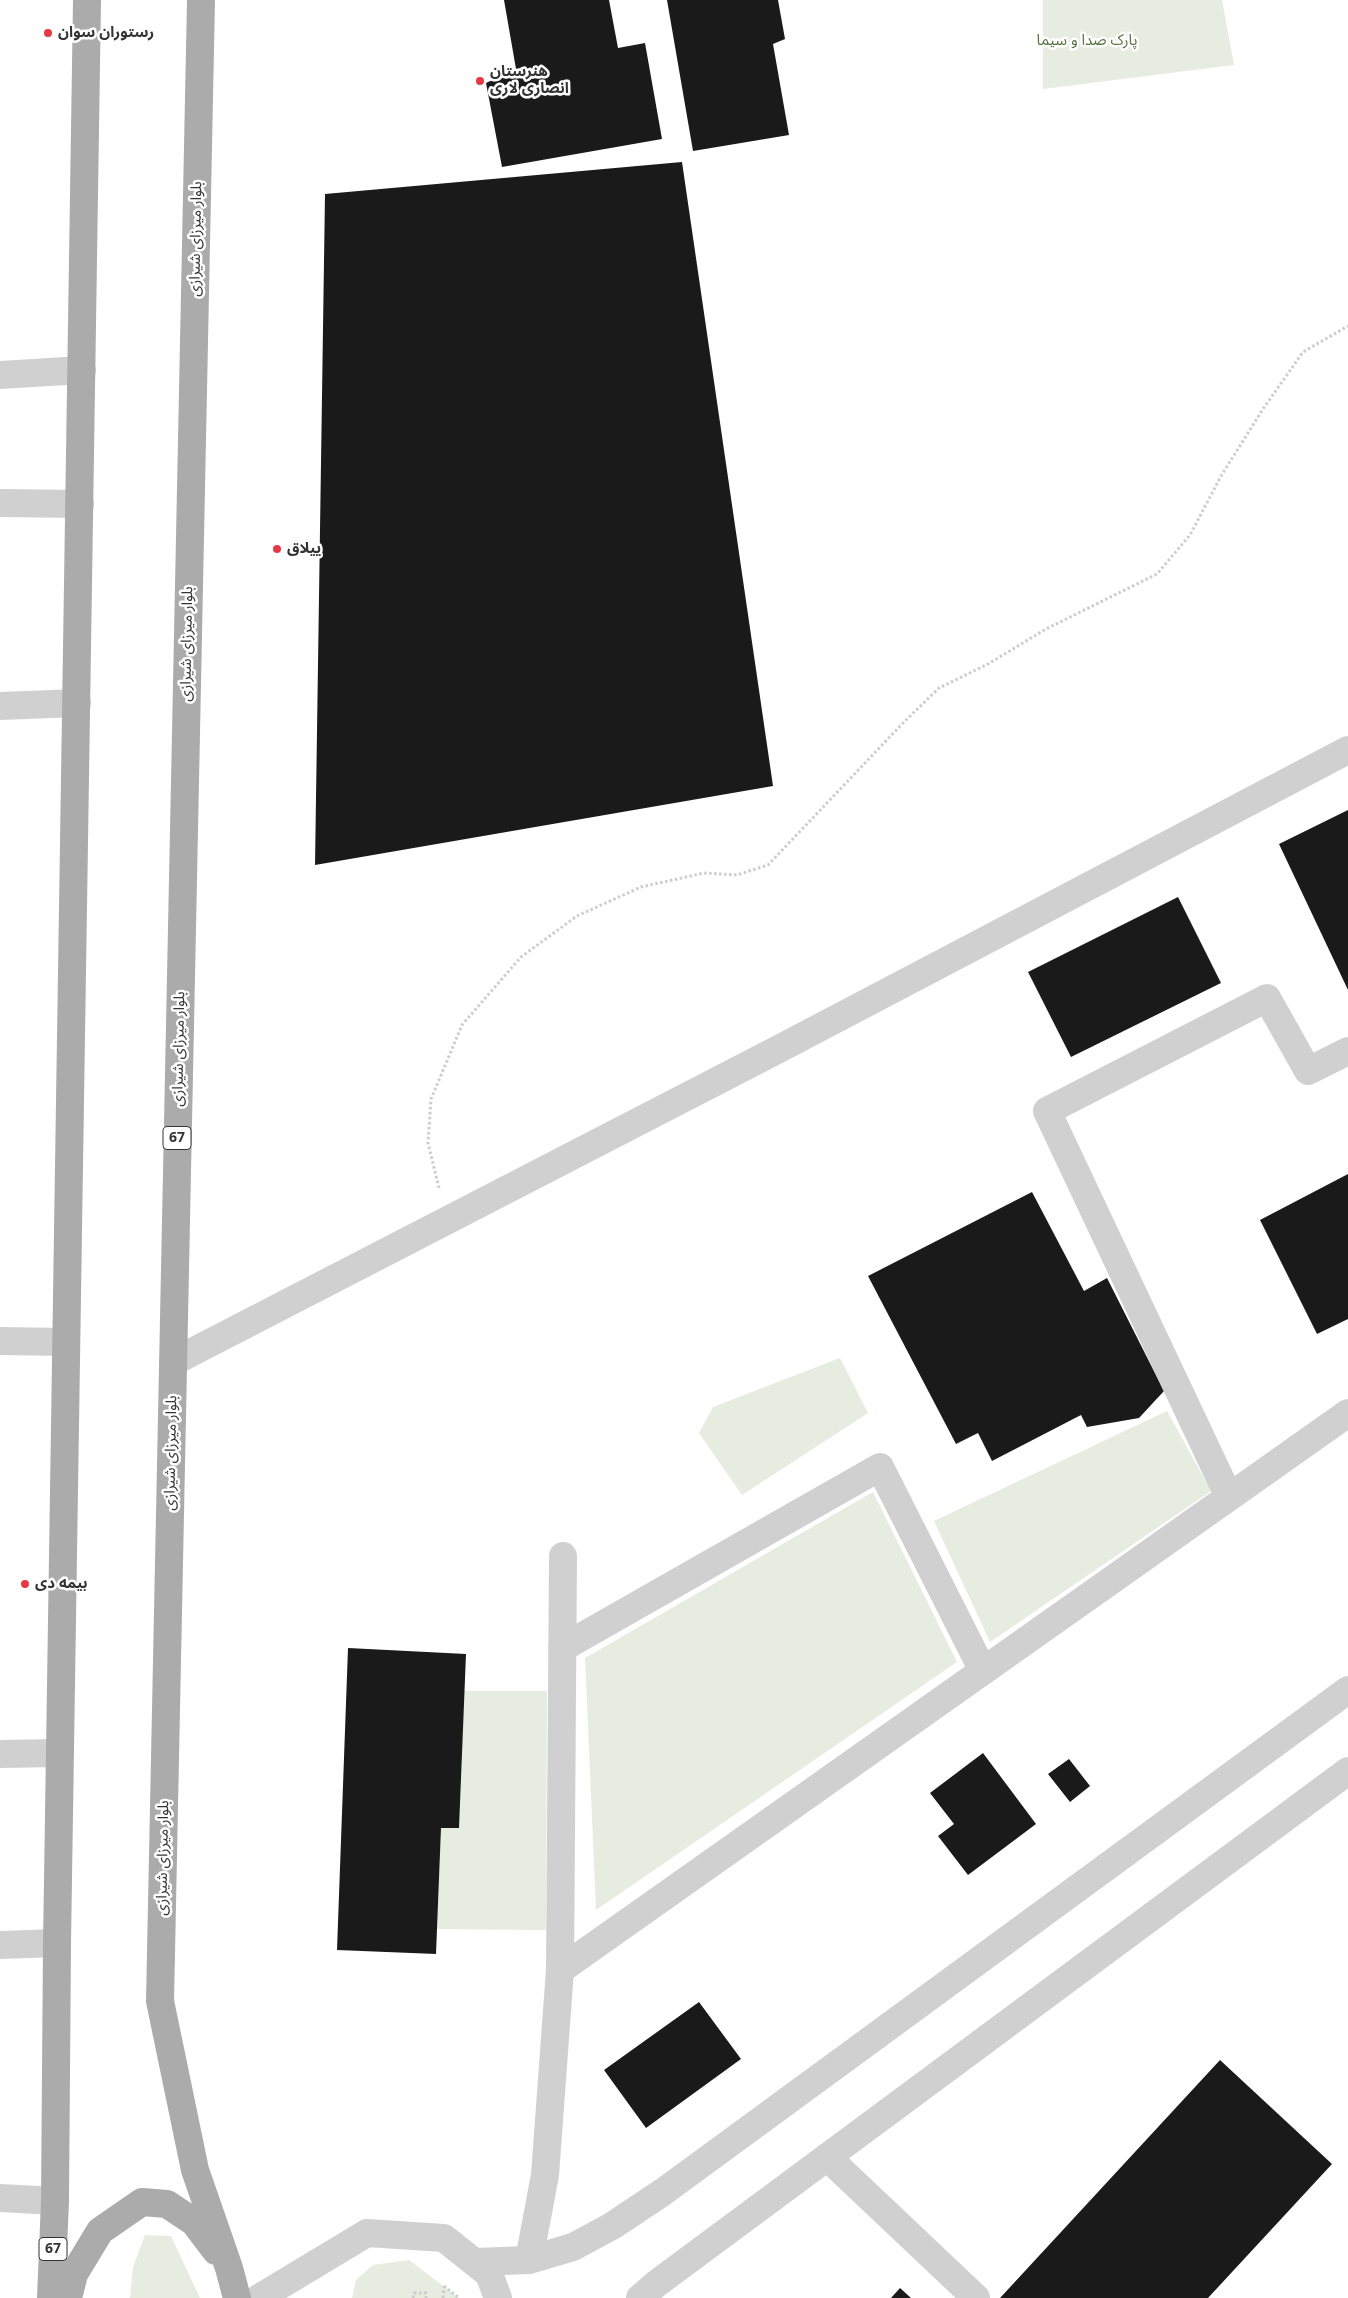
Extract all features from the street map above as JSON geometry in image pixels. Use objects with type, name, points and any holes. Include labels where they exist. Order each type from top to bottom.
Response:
[{"type":"main road","name":"67","points":[[51,2298],[55,2201],[57,1943],[87,0]]},
{"type":"main road","name":"بلوار میرزای شیرازی","points":[[201,0],[160,2001],[195,2170],[229,2268]]},
{"type":"main road","points":[[68,2298],[74,2274],[100,2231],[142,2202],[167,2204],[194,2222],[229,2268]]},
{"type":"main road","name":"67","points":[[229,2268],[237,2298]]},
{"type":"street","points":[[0,374],[82,370]]},
{"type":"street","points":[[0,503],[80,504]]},
{"type":"street","points":[[0,706],[77,703]]},
{"type":"street","points":[[173,1362],[1348,750]]},
{"type":"street","points":[[1230,1497],[1047,1111],[1267,998],[1308,1071],[1348,1052]]},
{"type":"street","points":[[0,1341],[66,1342]]},
{"type":"street","points":[[560,1970],[1348,1413]]},
{"type":"street","points":[[562,1648],[880,1467],[983,1671]]},
{"type":"street","points":[[530,2260],[545,2175],[560,1970],[563,1556]]},
{"type":"street","points":[[474,2262],[530,2260],[573,2247],[612,2226],[663,2192],[1348,1690]]},
{"type":"street","points":[[0,1754],[60,1753]]},
{"type":"street","points":[[640,2298],[1348,1772]]},
{"type":"street","points":[[0,1945],[57,1943]]},
{"type":"street","points":[[827,2158],[976,2298]]},
{"type":"street","points":[[0,2198],[55,2201]]},
{"type":"street","points":[[259,2298],[367,2233],[444,2238],[489,2274],[498,2298]]},
{"type":"path","points":[[446,1220],[428,1143],[431,1098],[462,1025],[522,957],[577,916],[641,887],[704,873],[737,875],[768,865],[904,722],[939,688],[988,664],[1046,629],[1157,574],[1190,535],[1222,476],[1263,409],[1304,352],[1348,326]]},
{"type":"path","points":[[442,2298],[444,2286],[459,2298]]},
{"type":"path","points":[[413,2298],[414,2293],[426,2293],[426,2298]]},
{"type":"green space","name":"پارک صدا و سیما","points":[[1043,0],[1222,0],[1234,65],[1043,89]]},
{"type":"green space","points":[[840,1358],[868,1413],[742,1495],[699,1433],[713,1407]]},
{"type":"green space","points":[[1167,1411],[1211,1491],[990,1642],[934,1521]]},
{"type":"green space","points":[[873,1492],[957,1662],[596,1910],[585,1658]]},
{"type":"green space","points":[[464,1691],[547,1691],[546,1930],[437,1929],[441,1828],[459,1828]]},
{"type":"green space","points":[[145,2235],[171,2236],[200,2298],[130,2298],[133,2267]]},
{"type":"green space","points":[[409,2260],[459,2298],[352,2298],[356,2280],[373,2265]]},
{"type":"building","points":[[504,0],[609,0],[618,48],[645,43],[662,139],[502,167],[486,83],[516,69]]},
{"type":"building","points":[[667,0],[778,0],[785,39],[773,44],[789,135],[693,151]]},
{"type":"building","points":[[682,162],[773,786],[315,865],[325,194]]},
{"type":"building","points":[[1348,810],[1348,990],[1279,844]]},
{"type":"building","points":[[1178,897],[1221,983],[1071,1057],[1028,972]]},
{"type":"building","points":[[1348,1174],[1348,1319],[1317,1334],[1260,1220]]},
{"type":"building","points":[[1032,1192],[1084,1291],[1107,1278],[1164,1391],[1139,1418],[1087,1427],[1081,1415],[992,1461],[978,1433],[956,1444],[868,1276]]},
{"type":"building","points":[[348,1648],[466,1654],[459,1828],[441,1828],[436,1954],[337,1950]]},
{"type":"building","points":[[983,1753],[1036,1824],[968,1875],[938,1836],[954,1824],[930,1793]]},
{"type":"building","points":[[1069,1759],[1090,1786],[1070,1802],[1048,1774]]},
{"type":"building","points":[[699,2002],[741,2059],[646,2128],[604,2070]]},
{"type":"building","points":[[1220,2060],[1332,2164],[1208,2298],[1000,2298]]},
{"type":"building","points":[[900,2288],[911,2298],[891,2298]]},
{"type":"place","name":"رستوران سوان","points":[[48,33]]},
{"type":"place","name":"هنرستان انصاری لاری","points":[[480,81]]},
{"type":"place","name":"ییلاق","points":[[277,549]]},
{"type":"place","name":"بیمه دی","points":[[25,1584]]}]
